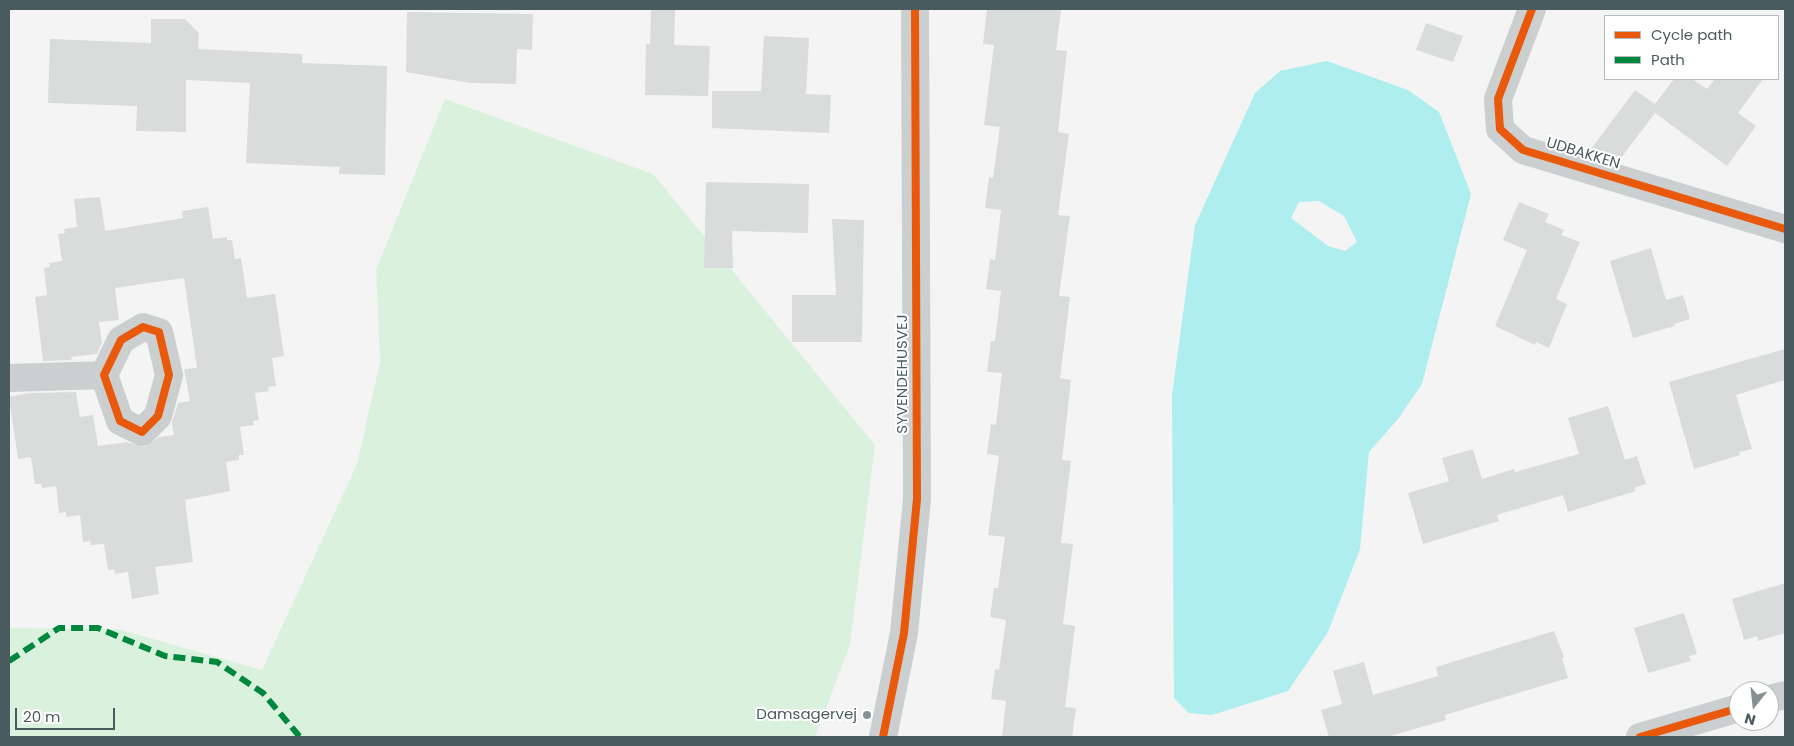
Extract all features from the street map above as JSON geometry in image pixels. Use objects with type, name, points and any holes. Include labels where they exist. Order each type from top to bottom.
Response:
[{"type":"street","name":"SYVENDEHUSVEJ","points":[[883,737],[904,633],[917,499],[915,9]]},
{"type":"street","name":"UDBAKKEN","points":[[1532,9],[1498,99],[1500,129],[1523,150],[1785,229]]},
{"type":"street","points":[[9,378],[104,375]]},
{"type":"street","points":[[1640,737],[1729,711]]},
{"type":"green space","points":[[445,99],[653,174],[875,445],[850,645],[815,737],[9,737],[9,628],[118,629],[262,670],[357,464],[380,362],[376,270]]},
{"type":"water","points":[[1327,61],[1408,90],[1439,112],[1471,194],[1422,384],[1398,419],[1369,452],[1360,549],[1328,632],[1288,691],[1212,715],[1189,713],[1174,698],[1172,395],[1195,225],[1255,93],[1280,71]],"holes":[[[1319,201],[1344,216],[1357,242],[1345,251],[1328,246],[1291,218],[1299,202]]]},
{"type":"building","points":[[651,9],[675,9],[674,45],[710,46],[708,96],[645,95],[646,44],[650,44]]},
{"type":"building","points":[[987,9],[1061,9],[1056,50],[1067,51],[1058,132],[1069,134],[1058,215],[1070,216],[1059,296],[1070,297],[1060,378],[1071,380],[1062,460],[1071,461],[1061,543],[1073,544],[1063,624],[1075,626],[1065,707],[1076,708],[1072,737],[1002,737],[1006,701],[991,699],[995,669],[999,670],[1006,620],[990,617],[994,588],[998,588],[1005,537],[988,535],[999,456],[987,454],[991,424],[996,425],[1002,373],[987,372],[991,341],[995,341],[1001,291],[986,289],[990,259],[995,260],[1001,210],[985,208],[989,177],[993,178],[1000,127],[984,125],[994,45],[983,44]]},
{"type":"building","points":[[407,12],[533,14],[532,50],[517,49],[516,84],[470,83],[406,72]]},
{"type":"building","points":[[151,19],[185,19],[199,33],[198,49],[302,54],[302,63],[387,66],[385,175],[339,174],[340,167],[246,163],[250,83],[186,80],[186,132],[136,131],[137,106],[48,103],[50,39],[151,43]]},
{"type":"building","points":[[1426,23],[1463,36],[1453,62],[1416,50]]},
{"type":"building","points":[[764,36],[809,38],[806,94],[831,95],[829,133],[712,128],[712,91],[761,91]]},
{"type":"building","points":[[1673,80],[1694,80],[1707,89],[1714,80],[1762,80],[1738,113],[1756,126],[1727,166],[1655,113],[1621,158],[1591,149],[1635,90],[1655,104]]},
{"type":"building","points":[[706,182],[809,184],[808,233],[732,231],[733,268],[704,268]]},
{"type":"building","points":[[100,197],[105,231],[183,218],[182,211],[208,207],[213,239],[227,237],[227,240],[232,240],[235,259],[241,258],[247,298],[275,294],[284,356],[272,358],[276,386],[268,387],[269,391],[255,393],[259,420],[253,421],[254,425],[240,427],[244,455],[239,455],[239,460],[226,462],[230,491],[185,500],[193,562],[155,567],[159,594],[132,599],[128,572],[115,574],[114,569],[108,570],[104,544],[91,545],[90,541],[83,542],[80,515],[66,517],[66,512],[59,513],[56,486],[42,488],[41,484],[35,484],[31,457],[18,459],[9,397],[29,393],[76,392],[80,417],[93,415],[98,446],[127,442],[144,447],[159,437],[174,435],[172,422],[178,403],[190,401],[184,369],[197,368],[184,278],[115,288],[119,320],[99,322],[102,343],[97,354],[71,357],[72,360],[43,361],[35,297],[47,295],[44,268],[50,267],[49,263],[62,261],[58,234],[65,233],[64,229],[77,227],[74,199]]},
{"type":"building","points":[[1519,202],[1549,214],[1545,222],[1564,230],[1561,235],[1580,242],[1556,299],[1567,304],[1549,348],[1536,342],[1535,345],[1495,326],[1527,250],[1503,240]]},
{"type":"building","points":[[832,219],[864,220],[862,342],[792,342],[792,295],[836,295]]},
{"type":"building","points":[[1651,248],[1666,300],[1683,295],[1690,319],[1674,324],[1675,326],[1633,338],[1610,261]]},
{"type":"building","points":[[1785,349],[1785,380],[1736,395],[1752,449],[1739,452],[1740,455],[1694,469],[1669,382]]},
{"type":"building","points":[[1608,406],[1625,460],[1637,456],[1646,484],[1634,488],[1636,491],[1568,512],[1563,495],[1497,515],[1499,521],[1423,544],[1408,493],[1449,481],[1442,458],[1473,449],[1482,479],[1514,469],[1515,472],[1579,454],[1568,418]]},
{"type":"building","points":[[1785,583],[1785,633],[1758,641],[1757,636],[1744,640],[1732,599]]},
{"type":"building","points":[[1684,613],[1697,654],[1689,656],[1691,661],[1648,673],[1634,628]]},
{"type":"building","points":[[1554,631],[1564,657],[1562,658],[1568,678],[1445,715],[1446,720],[1387,737],[1329,737],[1321,710],[1342,704],[1333,671],[1364,662],[1373,695],[1438,676],[1436,667]]},
{"type":"marked path","points":[[9,661],[59,628],[98,628],[165,656],[217,662],[263,693],[300,737]]},
{"type":"cycle path","points":[[883,737],[904,633],[917,499],[915,9]]},
{"type":"cycle path","points":[[1532,9],[1498,99],[1500,129],[1523,150],[1785,229]]},
{"type":"cycle path","points":[[143,327],[159,332],[169,375],[158,416],[142,432],[120,421],[104,375],[121,340],[143,327]]},
{"type":"cycle path","points":[[1640,737],[1729,711]]},
{"type":"place","name":"Damsagervej","points":[[867,715]]}]
